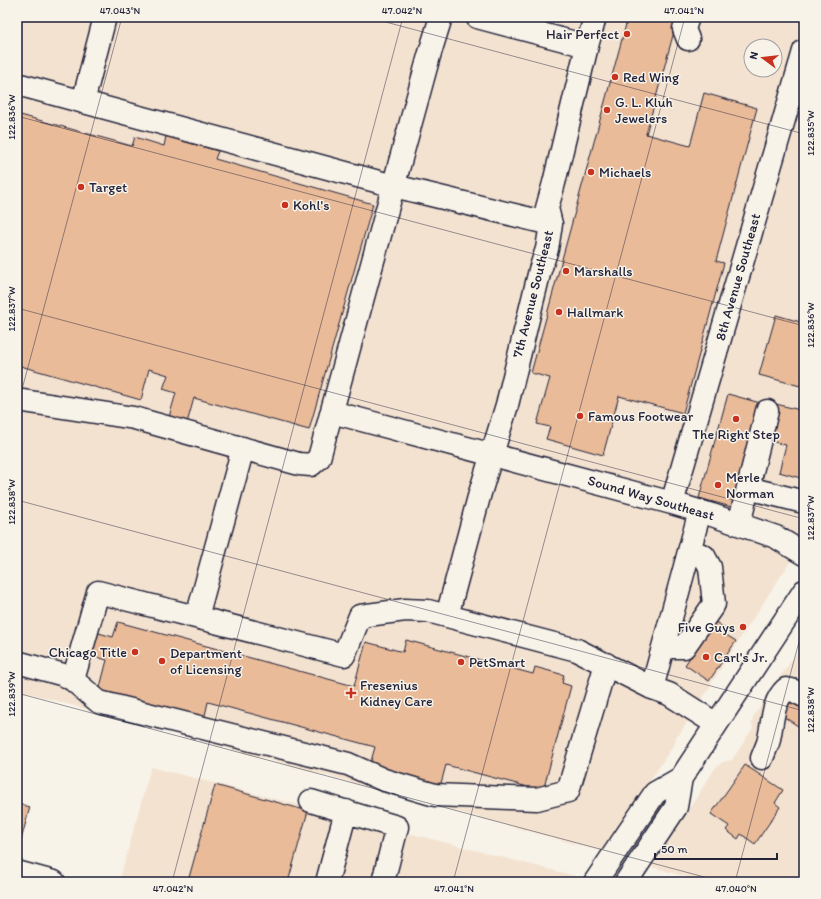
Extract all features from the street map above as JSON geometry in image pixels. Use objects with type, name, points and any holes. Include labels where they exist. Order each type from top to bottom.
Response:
[{"type":"street","points":[[82,102],[105,17]]},
{"type":"street","points":[[17,400],[134,418],[299,464],[311,465],[320,458],[429,56],[441,17]]},
{"type":"street","points":[[477,17],[530,25],[587,46]]},
{"type":"street","name":"7th Avenue Southeast","points":[[447,616],[480,493],[507,405],[546,249],[551,224],[547,208],[595,17]]},
{"type":"street","points":[[688,17],[684,29],[688,39]]},
{"type":"street","name":"8th Avenue Southeast","points":[[672,503],[804,51]]},
{"type":"street","points":[[17,84],[394,186],[551,224]]},
{"type":"street","points":[[739,524],[766,411]]},
{"type":"street","name":"Sound Way Southeast","points":[[332,412],[700,511],[776,537],[804,554]]},
{"type":"street","points":[[197,617],[243,448]]},
{"type":"street","points":[[748,488],[804,502]]},
{"type":"street","points":[[652,688],[700,511]]},
{"type":"street","points":[[664,647],[684,647],[714,604],[710,567],[704,556],[690,550]]},
{"type":"street","points":[[626,882],[676,807],[681,778],[804,590]]},
{"type":"street","points":[[73,680],[98,592],[344,655],[360,616],[404,610],[428,610],[576,650],[652,688],[669,694],[716,724]]},
{"type":"street","points":[[17,662],[64,675],[73,680],[99,702],[348,764],[384,780],[435,795],[537,799],[568,791],[606,664]]},
{"type":"street","points":[[762,758],[768,743],[776,702],[781,694],[786,689],[792,690],[804,696]]},
{"type":"street","points":[[595,882],[655,793],[681,778]]},
{"type":"street","points":[[311,801],[397,828],[383,882]]},
{"type":"street","points":[[327,882],[346,812]]},
{"type":"street","points":[[17,872],[54,882]]},
{"type":"shaded area","points":[[17,17],[804,17],[804,542],[679,735],[676,736],[675,743],[603,852],[17,690]]},
{"type":"shaded area","points":[[804,642],[804,882],[704,882],[652,867],[716,767],[723,762],[732,760],[753,728],[753,717]]},
{"type":"shaded area","points":[[151,767],[591,880],[590,882],[119,882]]},
{"type":"building","points":[[628,17],[678,17],[646,134],[690,146],[704,93],[757,108],[716,261],[724,263],[683,413],[619,396],[603,455],[546,439],[550,427],[537,424],[550,378],[531,373]]},
{"type":"building","points":[[17,114],[132,146],[135,137],[164,146],[166,136],[218,151],[215,159],[373,204],[309,430],[194,398],[187,423],[169,417],[176,393],[163,389],[168,375],[149,369],[141,400],[17,365]]},
{"type":"building","points":[[776,315],[804,323],[804,387],[759,375]]},
{"type":"building","points":[[728,394],[764,404],[735,508],[699,498]]},
{"type":"building","points":[[776,404],[804,411],[804,479],[779,472],[786,445],[766,440]]},
{"type":"building","points":[[714,621],[726,629],[723,633],[736,641],[709,681],[685,665]]},
{"type":"building","points":[[118,622],[354,686],[366,642],[403,652],[406,640],[533,674],[535,667],[564,675],[562,683],[571,686],[543,791],[446,765],[440,787],[369,768],[375,747],[208,702],[204,720],[99,691],[107,660],[89,655],[95,632],[113,637]]},
{"type":"building","points":[[789,695],[804,705],[804,730],[778,713]]},
{"type":"building","points":[[745,765],[783,790],[775,803],[780,807],[755,844],[741,834],[738,839],[726,830],[729,826],[711,814]]},
{"type":"building","points":[[215,785],[308,811],[288,882],[188,881]]},
{"type":"building","points":[[17,803],[30,807],[21,840],[17,839]]},
{"type":"place","name":"Hair Perfect","points":[[627,34]]},
{"type":"place","name":"Red Wing","points":[[615,77]]},
{"type":"place","name":"G. L. Kluh Jewelers","points":[[607,110]]},
{"type":"place","name":"Michaels","points":[[591,172]]},
{"type":"place","name":"Target","points":[[81,187]]},
{"type":"place","name":"Kohl's","points":[[285,205]]},
{"type":"place","name":"Marshalls","points":[[566,271]]},
{"type":"place","name":"Hallmark","points":[[559,312]]},
{"type":"place","name":"Famous Footwear","points":[[580,416]]},
{"type":"place","name":"The Right Step","points":[[736,419]]},
{"type":"place","name":"Merle Norman","points":[[718,485]]},
{"type":"place","name":"Five Guys","points":[[743,627]]},
{"type":"place","name":"Chicago Title","points":[[135,652]]},
{"type":"place","name":"Carl's Jr.","points":[[706,657]]},
{"type":"place","name":"Department of Licensing","points":[[162,661]]},
{"type":"place","name":"PetSmart","points":[[461,662]]},
{"type":"place","name":"Fresenius Kidney Care","points":[[351,693]]}]
